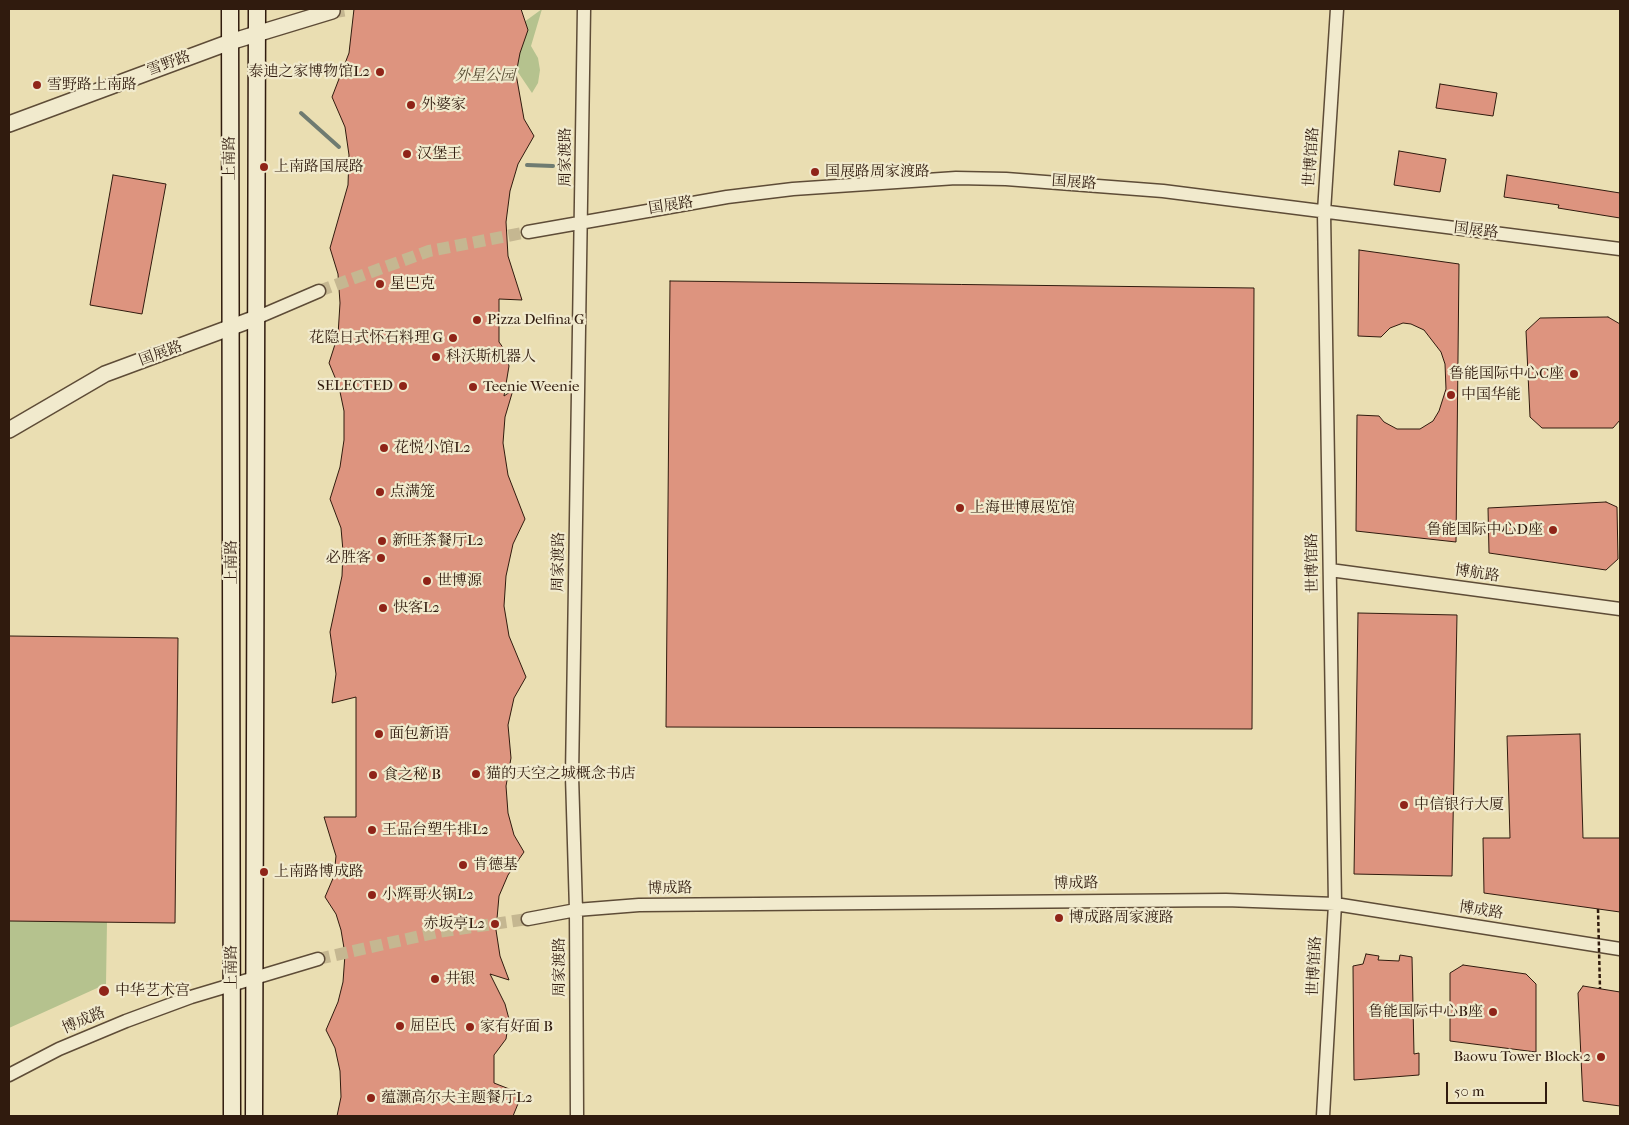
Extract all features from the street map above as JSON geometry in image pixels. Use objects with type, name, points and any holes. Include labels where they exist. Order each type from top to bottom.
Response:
[{"type":"main road","name":"上南路","points":[[230,9],[232,1116]]},
{"type":"main road","name":"上南路","points":[[254,1116],[257,9]]},
{"type":"street","name":"周家渡路","points":[[577,1116],[576,910],[572,776],[584,9]]},
{"type":"street","name":"世博馆路","points":[[1323,1116],[1335,904],[1324,212],[1338,9]]},
{"type":"street","name":"雪野路","points":[[9,124],[230,42],[332,11]]},
{"type":"street","name":"国展路","points":[[528,232],[727,197],[793,189],[956,178],[1059,182],[1156,190],[1620,249]]},
{"type":"street","name":"国展路","points":[[9,430],[105,374],[232,328],[319,291]]},
{"type":"street","name":"博航路","points":[[1330,570],[1620,609]]},
{"type":"street","name":"博成路","points":[[528,919],[576,910],[639,905],[1226,900],[1335,904],[1620,949]]},
{"type":"street","name":"博成路","points":[[9,1075],[59,1049],[126,1021],[232,984],[318,959]]},
{"type":"path","points":[[1598,909],[1600,989]]},
{"type":"green space","points":[[464,9],[469,9],[496,33],[509,33],[542,9],[531,46],[538,58],[540,70],[538,83],[532,93],[501,47],[473,45]]},
{"type":"green space","points":[[9,921],[107,922],[106,984],[9,1028]]},
{"type":"building","name":"世博源","points":[[354,9],[521,9],[528,30],[520,53],[516,74],[524,119],[534,136],[518,164],[510,191],[506,222],[508,256],[522,300],[499,299],[499,342],[504,349],[509,366],[504,396],[513,390],[505,417],[503,443],[508,475],[525,519],[513,544],[506,576],[504,606],[509,636],[526,677],[514,698],[508,725],[511,758],[506,786],[508,813],[514,835],[524,852],[508,875],[499,896],[496,930],[500,956],[509,980],[490,974],[505,1004],[509,1019],[506,1039],[494,1055],[494,1083],[522,1094],[513,1116],[337,1116],[341,1097],[340,1071],[335,1048],[326,1030],[338,1002],[343,982],[345,954],[336,914],[325,897],[334,876],[336,856],[324,817],[356,817],[356,697],[332,703],[336,674],[330,632],[342,576],[343,551],[341,528],[330,499],[340,467],[344,440],[344,411],[339,387],[329,363],[338,335],[340,303],[338,274],[330,248],[348,185],[349,155],[345,127],[332,97],[349,53]]},
{"type":"building","points":[[1440,84],[1497,93],[1493,116],[1436,108]]},
{"type":"building","points":[[1399,151],[1446,159],[1440,192],[1394,185]]},
{"type":"building","points":[[113,175],[166,184],[142,314],[90,305]]},
{"type":"building","points":[[1507,175],[1620,193],[1620,218],[1558,208],[1559,205],[1504,197]]},
{"type":"building","name":"中国华能","points":[[1359,250],[1459,264],[1456,542],[1356,531],[1357,415],[1379,416],[1384,422],[1397,429],[1420,429],[1433,421],[1439,411],[1446,389],[1445,364],[1441,352],[1424,330],[1411,324],[1403,323],[1390,328],[1381,337],[1358,336]]},
{"type":"building","name":"上海世博展览馆","points":[[670,281],[1254,288],[1252,729],[666,727]]},
{"type":"building","name":"鲁能国际中心C座","points":[[1608,317],[1620,324],[1620,420],[1613,428],[1542,428],[1530,417],[1526,331],[1540,318]]},
{"type":"building","name":"鲁能国际中心D座","points":[[1606,502],[1617,507],[1618,559],[1606,570],[1489,553],[1488,508]]},
{"type":"building","name":"中信银行大厦","points":[[1358,613],[1457,615],[1452,876],[1354,874]]},
{"type":"building","points":[[9,636],[178,638],[175,923],[9,921]]},
{"type":"building","points":[[1580,734],[1583,838],[1620,838],[1620,912],[1484,893],[1483,838],[1510,838],[1507,736]]},
{"type":"building","points":[[1366,954],[1379,956],[1378,960],[1399,961],[1400,955],[1412,957],[1414,1054],[1419,1053],[1419,1075],[1354,1080],[1353,966],[1363,964]]},
{"type":"building","name":"鲁能国际中心B座","points":[[1463,965],[1526,974],[1536,984],[1536,1052],[1450,1041],[1450,973]]},
{"type":"building","name":"Baowu Tower Block 2","points":[[1583,986],[1620,992],[1620,1106],[1583,1101],[1578,993]]},
{"type":"waterway","points":[[301,113],[339,147]]},
{"type":"waterway","points":[[527,165],[553,166]]},
{"type":"tunnel","points":[[332,11],[344,9]]},
{"type":"tunnel","points":[[319,291],[429,251],[528,232]]},
{"type":"tunnel","points":[[318,959],[438,932],[528,919]]},
{"type":"place","name":"泰迪之家博物馆L2","points":[[380,72]]},
{"type":"place","name":"雪野路上南路","points":[[37,85]]},
{"type":"place","name":"外婆家","points":[[411,105]]},
{"type":"place","name":"汉堡王","points":[[407,154]]},
{"type":"place","name":"上南路国展路","points":[[264,167]]},
{"type":"place","name":"国展路周家渡路","points":[[815,172]]},
{"type":"place","name":"星巴克","points":[[380,284]]},
{"type":"place","name":"Pizza Delfina G","points":[[477,320]]},
{"type":"place","name":"花隐日式怀石料理 G","points":[[453,338]]},
{"type":"place","name":"科沃斯机器人","points":[[436,357]]},
{"type":"place","name":"鲁能国际中心C座","points":[[1574,374]]},
{"type":"place","name":"SELECTED","points":[[403,386]]},
{"type":"place","name":"Teenie Weenie","points":[[473,387]]},
{"type":"place","name":"中国华能","points":[[1451,395]]},
{"type":"place","name":"花悦小馆L2","points":[[384,448]]},
{"type":"place","name":"点满笼","points":[[380,492]]},
{"type":"place","name":"上海世博展览馆","points":[[960,508]]},
{"type":"place","name":"鲁能国际中心D座","points":[[1553,530]]},
{"type":"place","name":"新旺茶餐厅L2","points":[[382,541]]},
{"type":"place","name":"必胜客","points":[[381,558]]},
{"type":"place","name":"世博源","points":[[427,581]]},
{"type":"place","name":"快客L2","points":[[383,608]]},
{"type":"place","name":"面包新语","points":[[379,734]]},
{"type":"place","name":"猫的天空之城概念书店","points":[[476,774]]},
{"type":"place","name":"食之秘 B","points":[[373,775]]},
{"type":"place","name":"中信银行大厦","points":[[1404,805]]},
{"type":"place","name":"王品台塑牛排L2","points":[[372,830]]},
{"type":"place","name":"肯德基","points":[[463,865]]},
{"type":"place","name":"上南路博成路","points":[[264,872]]},
{"type":"place","name":"小辉哥火锅L2","points":[[372,895]]},
{"type":"place","name":"博成路周家渡路","points":[[1059,918]]},
{"type":"place","name":"赤坂亭L2","points":[[495,924]]},
{"type":"place","name":"井银","points":[[435,979]]},
{"type":"place","name":"中华艺术宫","points":[[104,991]]},
{"type":"place","name":"鲁能国际中心B座","points":[[1493,1012]]},
{"type":"place","name":"屈臣氏","points":[[400,1026]]},
{"type":"place","name":"家有好面 B","points":[[470,1027]]},
{"type":"place","name":"Baowu Tower Block 2","points":[[1601,1057]]},
{"type":"place","name":"蕴灏高尔夫主题餐厅L2","points":[[371,1098]]},
{"type":"park label","name":"外星公园","points":[[485,76]]}]
